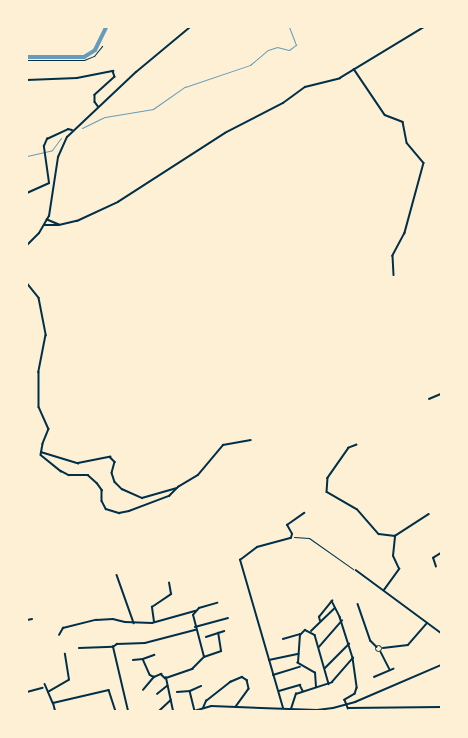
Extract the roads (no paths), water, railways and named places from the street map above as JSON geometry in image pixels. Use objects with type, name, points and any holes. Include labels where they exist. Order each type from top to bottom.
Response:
[{"type":"main road","points":[[27,245],[47,220],[52,204],[58,157],[72,130],[190,27]]},
{"type":"main road","points":[[195,711],[204,708],[236,707],[317,710],[346,705],[441,665]]},
{"type":"street","points":[[44,225],[59,225],[77,220],[118,202],[199,150],[283,103],[305,87],[340,78],[424,27]]},
{"type":"street","points":[[354,69],[385,115],[403,122],[407,143],[424,163],[405,233],[393,256],[394,275]]},
{"type":"street","points":[[27,80],[76,78],[112,71],[114,78],[95,96],[95,102],[98,106]]},
{"type":"street","points":[[27,193],[50,183],[44,146],[47,139],[56,133],[68,129],[72,130]]},
{"type":"street","points":[[47,220],[59,225]]},
{"type":"street","points":[[27,283],[40,298],[46,335],[40,372],[39,407],[49,429],[41,452],[46,461],[61,471],[69,475],[88,475],[97,482],[102,490],[103,506],[110,511],[129,511],[163,499],[178,487],[198,475],[223,445],[251,440]]},
{"type":"street","points":[[429,399],[441,394]]},
{"type":"street","points":[[357,445],[349,448],[328,478],[327,492],[357,509],[379,534],[395,536],[430,514]]},
{"type":"street","points":[[41,452],[78,463],[110,457],[115,462],[112,473],[115,482],[122,489],[142,498],[178,487]]},
{"type":"street","points":[[283,709],[240,560],[257,547],[292,537],[287,525],[304,513]]},
{"type":"street","points":[[384,590],[399,569],[393,556],[395,536]]},
{"type":"street","points":[[436,567],[433,558],[441,553]]},
{"type":"street","points":[[356,570],[441,633]]},
{"type":"street","points":[[117,575],[134,623]]},
{"type":"street","points":[[154,622],[152,608],[171,594],[169,583]]},
{"type":"street","points":[[320,621],[319,617],[330,601],[342,620],[354,658],[357,688],[355,694],[345,700],[346,705],[351,710],[434,710],[441,707]]},
{"type":"street","points":[[59,635],[63,628],[96,620],[112,619],[134,623],[154,622],[218,603]]},
{"type":"street","points":[[358,604],[371,641],[377,647],[377,651],[381,652],[390,671]]},
{"type":"street","points":[[311,631],[335,608]]},
{"type":"street","points":[[195,611],[192,619],[204,657]]},
{"type":"street","points":[[195,627],[228,618]]},
{"type":"street","points":[[27,620],[32,619]]},
{"type":"street","points":[[318,647],[342,620]]},
{"type":"street","points":[[377,647],[383,648],[408,645],[427,623]]},
{"type":"street","points":[[78,648],[113,647],[124,643],[145,643],[195,630]]},
{"type":"street","points":[[283,640],[301,634],[305,630],[311,631]]},
{"type":"street","points":[[206,637],[224,631]]},
{"type":"street","points":[[311,631],[318,647],[329,684]]},
{"type":"street","points":[[166,678],[192,669],[204,657],[221,651],[218,633]]},
{"type":"street","points":[[301,634],[298,663],[301,667],[315,673],[316,687]]},
{"type":"street","points":[[325,668],[349,644]]},
{"type":"street","points":[[113,647],[128,711]]},
{"type":"street","points":[[381,652],[383,648]]},
{"type":"street","points":[[48,692],[69,680],[65,654]]},
{"type":"street","points":[[269,660],[298,654]]},
{"type":"street","points":[[133,660],[154,655]]},
{"type":"street","points":[[143,658],[148,673],[154,678]]},
{"type":"street","points":[[291,709],[296,694],[329,684],[354,658]]},
{"type":"street","points":[[274,675],[301,667]]},
{"type":"street","points":[[374,678],[393,669]]},
{"type":"street","points":[[143,690],[154,678],[161,674],[166,678],[170,700],[174,711]]},
{"type":"street","points":[[204,708],[206,701],[230,682],[242,677],[247,680],[249,689],[236,707]]},
{"type":"street","points":[[46,684],[55,711]]},
{"type":"street","points":[[279,691],[300,685],[303,691]]},
{"type":"street","points":[[157,694],[167,686]]},
{"type":"street","points":[[177,692],[190,691],[201,686]]},
{"type":"street","points":[[27,692],[42,688]]},
{"type":"street","points":[[53,703],[109,690],[116,711]]},
{"type":"street","points":[[190,691],[195,711]]},
{"type":"street","points":[[159,711],[170,700]]},
{"type":"lane","points":[[27,60],[84,60],[94,56],[102,46]]},
{"type":"waterway","points":[[27,57],[84,57],[95,50],[106,27]]},
{"type":"waterway","points":[[82,128],[105,117],[153,109],[185,87],[250,65],[268,50],[277,47],[289,50],[296,45],[289,27]]},
{"type":"waterway","points":[[27,156],[52,150],[61,138]]}]
